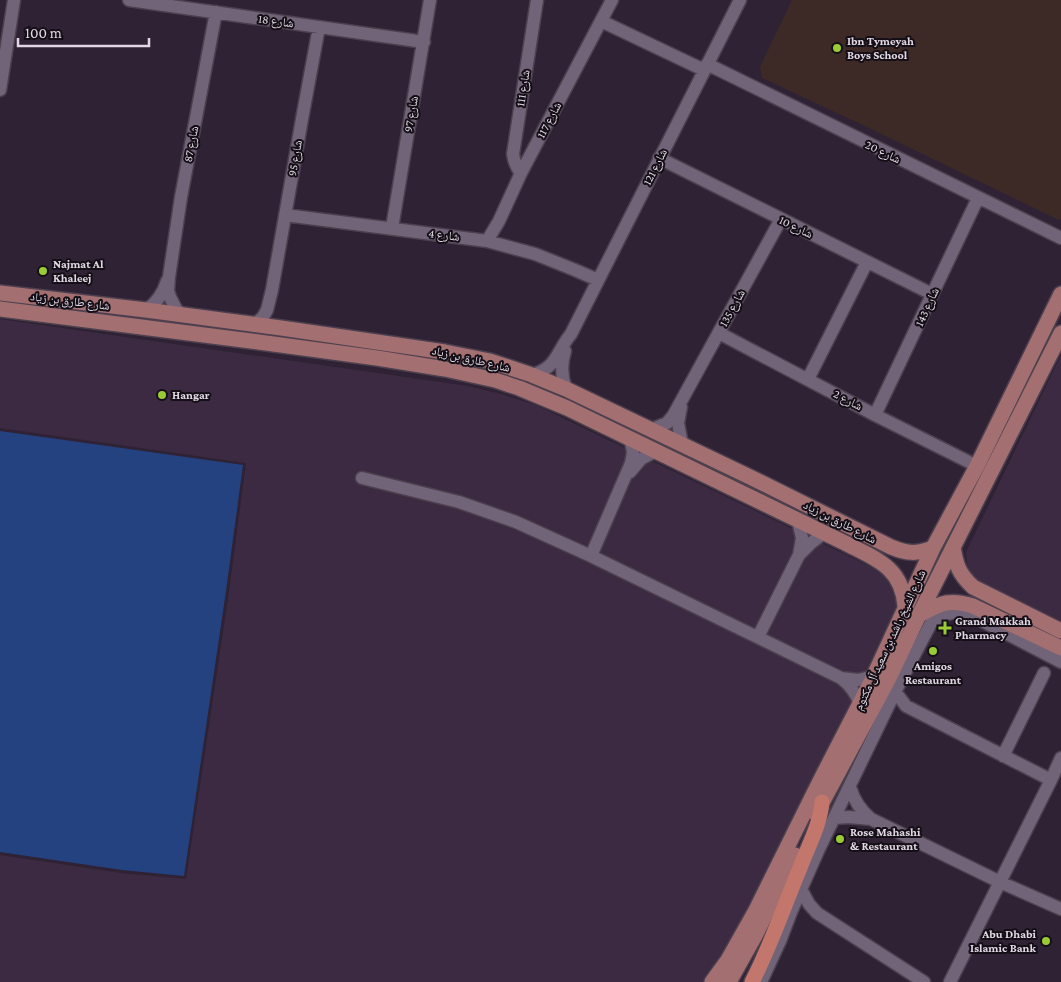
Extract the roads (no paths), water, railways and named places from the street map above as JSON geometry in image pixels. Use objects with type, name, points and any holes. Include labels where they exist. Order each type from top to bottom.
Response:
[{"type":"highway","points":[[752,982],[786,913],[818,825],[822,802]]},
{"type":"main road","name":"شارع طارق بن زياد","points":[[0,293],[254,324],[468,356],[490,361],[566,389],[900,551],[920,553],[933,548]]},
{"type":"main road","name":"شارع الشيخ راشد بن سعيد آل مكتوم","points":[[712,982],[755,912],[860,704],[886,683],[905,606],[933,548],[977,466],[1061,294]]},
{"type":"main road","name":"شارع طارق بن زياد","points":[[0,309],[395,361],[470,374],[520,388],[544,397],[882,562],[899,581],[905,598],[905,606]]},
{"type":"main road","points":[[251,341],[254,324]]},
{"type":"main road","name":"شارع الشيخ راشد بن سعيد آل مكتوم","points":[[729,982],[756,934],[806,832],[863,728],[1061,333]]},
{"type":"main road","points":[[625,436],[628,419]]},
{"type":"main road","points":[[845,543],[851,537],[852,528]]},
{"type":"main road","points":[[953,547],[959,571],[973,587],[1061,631]]},
{"type":"main road","points":[[981,610],[983,601],[991,597]]},
{"type":"main road","points":[[919,615],[948,602],[965,604],[1061,648]]},
{"type":"street","points":[[0,90],[14,0]]},
{"type":"street","name":"شارع 18","points":[[129,0],[149,1],[424,42]]},
{"type":"street","name":"شارع 97","points":[[392,228],[430,0]]},
{"type":"street","name":"شارع 111","points":[[521,173],[516,167],[513,154],[537,0]]},
{"type":"street","name":"شارع 117","points":[[487,241],[612,0]]},
{"type":"street","name":"شارع 121","points":[[532,375],[542,371],[551,364],[571,334],[740,0]]},
{"type":"street","name":"شارع 87","points":[[181,314],[170,297],[168,290],[169,277],[181,197],[216,12]]},
{"type":"street","name":"شارع 20","points":[[601,21],[705,67],[1061,238]]},
{"type":"street","name":"شارع 95","points":[[254,324],[267,310],[272,290],[319,27]]},
{"type":"street","name":"شارع 10","points":[[659,158],[932,294]]},
{"type":"street","name":"شارع 143","points":[[875,415],[978,198]]},
{"type":"street","name":"شارع 4","points":[[285,215],[487,241],[535,254],[598,280]]},
{"type":"street","name":"شارع 135","points":[[650,430],[670,420],[684,398],[781,219]]},
{"type":"street","points":[[808,379],[867,262]]},
{"type":"street","name":"شارع 87","points":[[146,310],[161,297],[169,277]]},
{"type":"street","name":"شارع 95","points":[[272,290],[273,312],[281,328]]},
{"type":"street","name":"شارع 2","points":[[719,333],[977,466]]},
{"type":"street","name":"شارع 121","points":[[566,389],[562,377],[562,364],[571,334]]},
{"type":"street","name":"شارع 135","points":[[682,444],[678,423],[679,412],[684,398]]},
{"type":"street","points":[[591,556],[626,478],[632,456],[632,447],[625,436]]},
{"type":"street","points":[[626,478],[638,462],[656,451]]},
{"type":"street","points":[[362,478],[488,511],[591,556],[841,678],[851,687],[860,704]]},
{"type":"street","points":[[798,520],[802,538],[800,555]]},
{"type":"street","points":[[758,637],[800,555],[824,533]]},
{"type":"street","points":[[761,982],[780,941],[786,913],[802,889],[834,818],[883,719],[886,683],[932,623],[948,613],[957,611],[967,613],[1061,662]]},
{"type":"street","points":[[1003,756],[1044,673]]},
{"type":"street","points":[[841,678],[886,683],[906,706],[1051,780]]},
{"type":"street","points":[[863,728],[874,725],[894,710],[906,706]]},
{"type":"street","points":[[950,982],[1061,758]]},
{"type":"street","points":[[850,787],[852,797],[857,805],[871,819],[1061,910]]},
{"type":"street","points":[[834,818],[871,819]]},
{"type":"street","points":[[802,889],[809,904],[816,912],[924,982]]},
{"type":"street","points":[[786,913],[804,910],[816,912]]},
{"type":"water","points":[[0,431],[243,465],[184,876],[122,870],[0,852]]},
{"type":"place","name":"Ibn Tymeyah Boys School","points":[[837,48]]},
{"type":"place","name":"Najmat Al Khaleej","points":[[43,271]]},
{"type":"place","name":"Hangar","points":[[162,395]]},
{"type":"place","name":"Grand Makkah Pharmacy","points":[[945,628]]},
{"type":"place","name":"Amigos Restaurant","points":[[933,651]]},
{"type":"place","name":"Rose Mahashi & Restaurant","points":[[840,839]]},
{"type":"place","name":"Abu Dhabi Islamic Bank","points":[[1046,941]]}]
